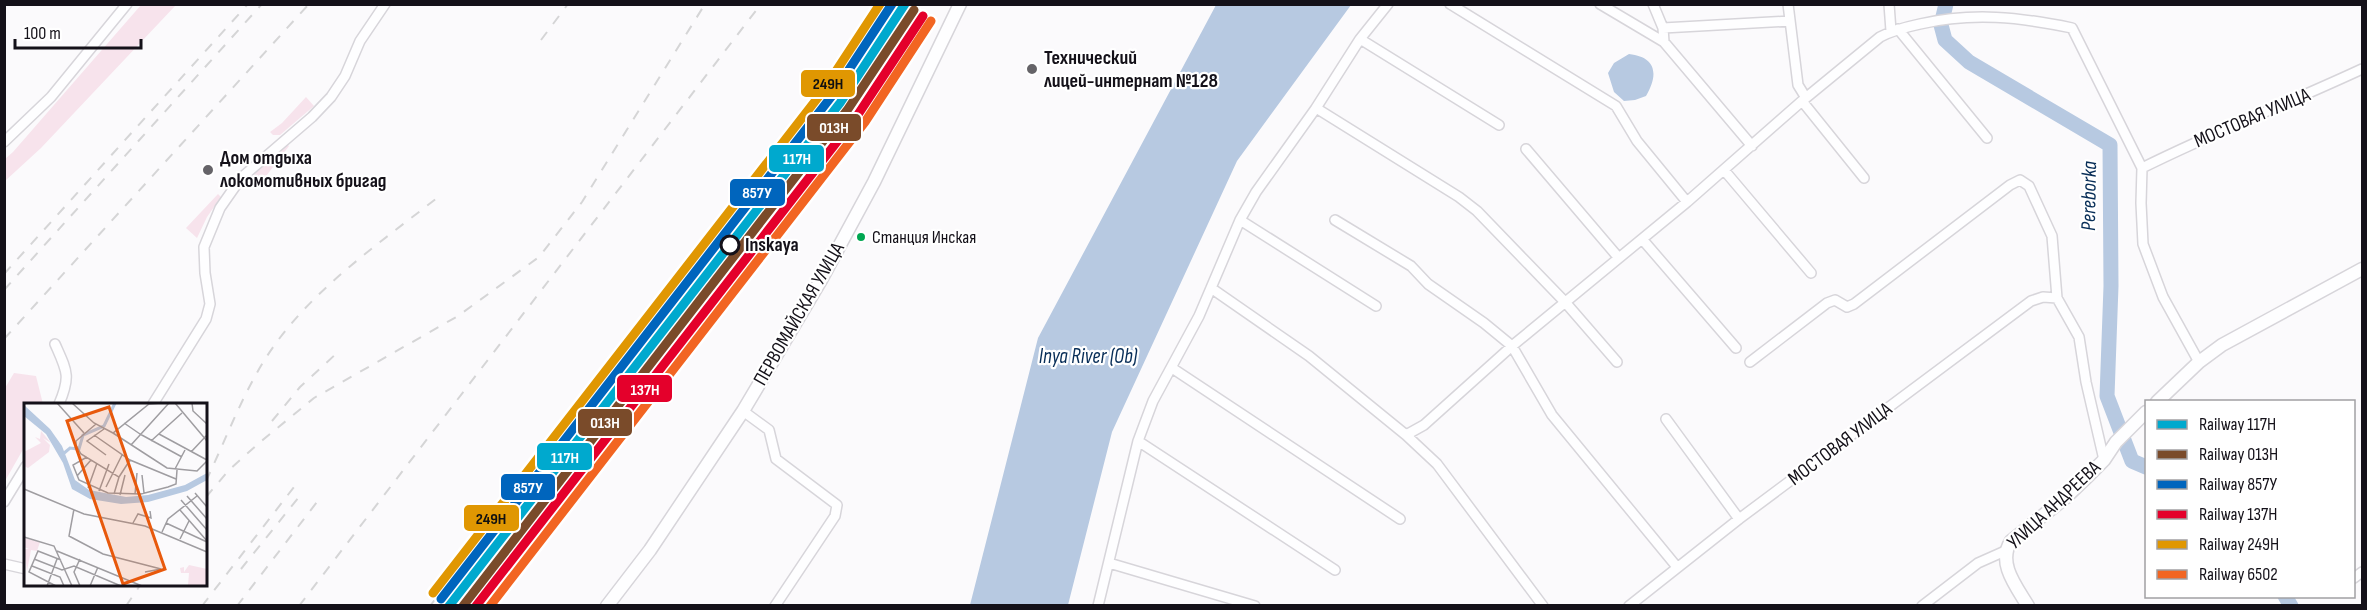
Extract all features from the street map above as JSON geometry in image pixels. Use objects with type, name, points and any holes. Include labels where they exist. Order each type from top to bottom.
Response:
[{"type":"main road","name":"ПЕРВОМАЙСКАЯ УЛИЦА","points":[[607,606],[650,550],[743,411],[832,260],[874,182],[960,4]]},
{"type":"main road","points":[[2159,400],[2199,362],[2222,345],[2362,269]]},
{"type":"main road","name":"УЛИЦА АНДРЕЕВА","points":[[2005,551],[2011,542],[2065,498],[2104,460],[2116,442],[2145,413]]},
{"type":"main road","points":[[2005,551],[2006,568],[2028,606]]},
{"type":"street","points":[[4,142],[51,97],[127,4]]},
{"type":"street","points":[[154,403],[206,319],[210,304],[204,247],[220,208],[241,178],[312,117],[331,97],[345,76],[360,41],[385,4]]},
{"type":"street","points":[[1098,606],[1138,441],[1153,401],[1212,288],[1240,220],[1256,192],[1316,108],[1360,39],[1388,4]]},
{"type":"street","points":[[1450,4],[1616,106],[1637,141],[1687,202]]},
{"type":"street","points":[[1600,4],[1664,42],[1752,146]]},
{"type":"street","points":[[1653,4],[1663,28],[1664,42]]},
{"type":"street","points":[[1788,4],[1798,85],[1804,99],[1864,178]]},
{"type":"street","points":[[1888,4],[1895,30],[1987,138]]},
{"type":"street","points":[[1406,435],[1424,425],[1512,346],[1687,202],[1804,99],[1880,37],[1895,30],[1937,20],[1977,16],[2008,18],[2072,28],[2142,168],[2143,244],[2163,297],[2199,362]]},
{"type":"street","points":[[1663,28],[1790,21]]},
{"type":"street","points":[[1360,39],[1499,125]]},
{"type":"street","name":"МОСТОВАЯ УЛИЦА","points":[[2142,168],[2199,140],[2278,108],[2362,69]]},
{"type":"street","points":[[1316,108],[1478,211],[1565,302],[1617,362]]},
{"type":"street","points":[[1526,149],[1618,257]]},
{"type":"street","points":[[1724,170],[1811,273]]},
{"type":"street","points":[[1750,362],[1827,303],[1835,300],[1846,307],[1854,304],[2010,185],[2020,180],[2029,186],[2052,236],[2057,298],[2079,337],[2086,382],[2104,460]]},
{"type":"street","points":[[1240,220],[1377,306]]},
{"type":"street","points":[[1335,220],[1411,266],[1428,284],[1484,323],[1512,346],[1552,415],[1677,567]]},
{"type":"street","points":[[1642,239],[1736,348]]},
{"type":"street","points":[[1212,288],[1309,356],[1406,435],[1437,464],[1543,606]]},
{"type":"street","name":"МОСТОВАЯ УЛИЦА","points":[[1629,606],[1739,519],[2031,301],[2043,297],[2057,298]]},
{"type":"street","points":[[55,344],[67,375],[67,386],[60,403]]},
{"type":"street","points":[[1172,368],[1400,519]]},
{"type":"street","points":[[743,411],[769,430],[776,459],[837,505],[835,516],[775,606]]},
{"type":"street","points":[[1665,419],[1739,519]]},
{"type":"street","points":[[1138,441],[1335,570]]},
{"type":"street","points":[[4,502],[24,469]]},
{"type":"street","name":"УЛИЦА АНДРЕЕВА","points":[[1922,606],[1978,563],[2005,551]]},
{"type":"street","points":[[1109,563],[1255,606]]},
{"type":"street","points":[[4,564],[24,569]]},
{"type":"shaded area","points":[[141,5],[176,5],[41,148],[5,181],[5,159]]},
{"type":"shaded area","points":[[306,97],[314,106],[280,135],[273,135],[270,132],[282,123]]},
{"type":"shaded area","points":[[286,143],[289,146],[257,188],[252,185],[249,188],[242,183]]},
{"type":"shaded area","points":[[218,194],[221,197],[207,217],[197,238],[186,228]]},
{"type":"shaded area","points":[[14,373],[36,376],[43,403],[24,403],[24,448],[5,481],[5,388]]},
{"type":"water","name":"Inya River (Ob)","points":[[1216,5],[1351,5],[1237,161],[1112,432],[1068,605],[970,605],[1038,338]]},
{"type":"water","points":[[1629,54],[1650,63],[1653,81],[1646,96],[1624,101],[1614,92],[1608,73],[1614,63]]},
{"type":"waterway","name":"Pereborka","points":[[1946,4],[1941,25],[1945,40],[1969,62],[2110,145],[2111,286],[2107,396],[2132,461],[2145,467]]},
{"type":"waterway","name":"Pereborka","points":[[2286,598],[2291,606]]},
{"type":"railway","points":[[4,274],[248,4]]},
{"type":"railway","points":[[4,290],[262,4]]},
{"type":"railway","points":[[4,339],[309,4]]},
{"type":"railway","points":[[541,40],[568,4]]},
{"type":"railway","points":[[207,496],[229,470],[314,398],[458,316],[539,257],[582,202],[705,4]]},
{"type":"railway","points":[[299,606],[761,4]]},
{"type":"railway","points":[[430,606],[795,136],[844,67],[883,4]]},
{"type":"railway","points":[[207,479],[255,375],[293,321],[354,263],[442,194]]},
{"type":"railway","points":[[272,421],[300,387],[338,352]]},
{"type":"railway","points":[[202,606],[294,487]]},
{"type":"railway","points":[[241,569],[303,492]]},
{"type":"railway","points":[[237,606],[317,502]]},
{"type":"railway","points":[[126,606],[140,586]]},
{"type":"rail line","name":"249Н","points":[[433,593],[823,91],[880,4]]},
{"type":"rail line","name":"857У","points":[[441,599],[831,97],[892,4]]},
{"type":"rail line","name":"117Н","points":[[449,606],[840,103],[905,4]]},
{"type":"rail line","name":"013Н","points":[[463,606],[848,109],[914,10]]},
{"type":"rail line","name":"137Н","points":[[476,606],[857,116],[923,16]]},
{"type":"rail line","name":"6502","points":[[490,606],[865,122],[931,21]]},
{"type":"place","name":"Технический лицей-интернат №128","points":[[1032,69]]},
{"type":"place","name":"Дом отдыха локомотивных бригад","points":[[208,170]]},
{"type":"place","name":"Станция Инская","points":[[861,237]]},
{"type":"place","name":"Inskaya","points":[[730,245]]}]
